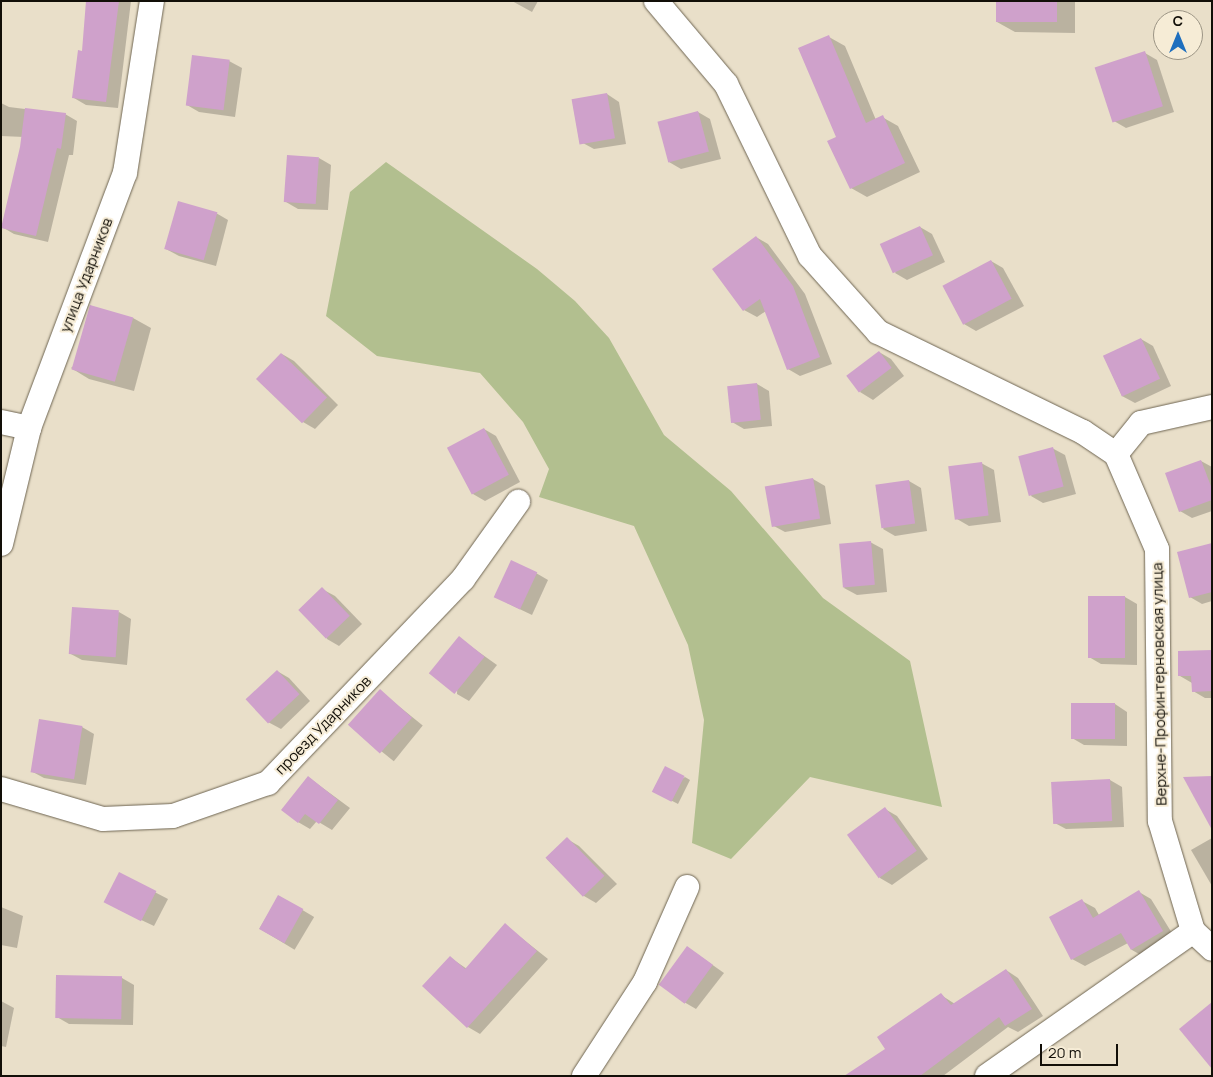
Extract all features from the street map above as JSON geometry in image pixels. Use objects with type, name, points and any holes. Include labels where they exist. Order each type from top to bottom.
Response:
[{"type":"street","name":"улица Ударников","points":[[1,544],[29,428],[125,173],[152,1]]},
{"type":"street","points":[[656,1],[726,84],[810,256],[878,332],[1083,432],[1116,454],[1140,423],[1212,407]]},
{"type":"street","points":[[1,422],[29,428]]},
{"type":"street","name":"Верхне-Профинтерновская улица","points":[[1116,454],[1157,549],[1160,821],[1193,931],[1212,949]]},
{"type":"street","name":"проезд Ударников","points":[[1,788],[103,819],[173,816],[268,783],[463,579],[518,502]]},
{"type":"street","points":[[584,1076],[645,982],[687,888]]},
{"type":"street","points":[[987,1076],[1193,931]]},
{"type":"green space","points":[[386,162],[537,269],[575,301],[609,338],[664,435],[731,491],[823,598],[910,661],[942,807],[810,777],[731,859],[692,843],[704,720],[688,645],[634,526],[539,497],[549,469],[523,422],[480,373],[377,356],[326,316],[350,192]]},
{"type":"building","points":[[86,1],[119,1],[106,102],[72,98],[78,50],[82,51]]},
{"type":"building","points":[[996,1],[1057,1],[1057,22],[996,22]]},
{"type":"building","points":[[829,35],[866,123],[883,115],[905,163],[850,189],[827,141],[836,137],[798,48]]},
{"type":"building","points":[[1145,51],[1163,106],[1113,123],[1095,67]]},
{"type":"building","points":[[192,55],[230,60],[224,110],[186,106]]},
{"type":"building","points":[[607,93],[615,138],[580,145],[572,99]]},
{"type":"building","points":[[25,108],[66,113],[61,149],[57,148],[36,236],[1,228],[20,147]]},
{"type":"building","points":[[698,111],[709,152],[668,162],[657,122]]},
{"type":"building","points":[[287,155],[319,157],[316,204],[284,202]]},
{"type":"building","points":[[178,201],[217,212],[204,260],[164,249]]},
{"type":"building","points":[[920,226],[933,255],[893,273],[880,244]]},
{"type":"building","points":[[756,236],[793,286],[820,357],[787,370],[760,299],[743,311],[712,269]]},
{"type":"building","points":[[991,260],[1012,299],[963,325],[942,286]]},
{"type":"building","points":[[90,305],[133,317],[115,382],[72,369]]},
{"type":"building","points":[[1141,338],[1160,379],[1122,397],[1103,356]]},
{"type":"building","points":[[879,351],[892,368],[859,392],[846,376]]},
{"type":"building","points":[[281,353],[327,397],[302,423],[256,379]]},
{"type":"building","points":[[757,383],[761,420],[731,423],[727,386]]},
{"type":"building","points":[[484,428],[509,475],[472,495],[447,448]]},
{"type":"building","points":[[1053,447],[1064,487],[1029,496],[1018,456]]},
{"type":"building","points":[[1201,460],[1212,489],[1212,500],[1179,512],[1165,473]]},
{"type":"building","points":[[982,462],[989,516],[955,520],[948,466]]},
{"type":"building","points":[[813,478],[820,518],[772,527],[765,487]]},
{"type":"building","points":[[909,480],[915,524],[881,528],[875,485]]},
{"type":"building","points":[[871,541],[875,585],[843,588],[839,544]]},
{"type":"building","points":[[1212,543],[1212,592],[1189,598],[1177,552]]},
{"type":"building","points":[[511,560],[537,572],[520,609],[494,597]]},
{"type":"building","points":[[322,587],[350,616],[326,639],[298,610]]},
{"type":"building","points":[[1088,596],[1125,596],[1125,658],[1088,658]]},
{"type":"building","points":[[72,607],[119,610],[116,657],[69,654]]},
{"type":"building","points":[[459,636],[485,657],[454,694],[429,673]]},
{"type":"building","points":[[1212,650],[1212,691],[1192,692],[1191,676],[1178,676],[1178,651]]},
{"type":"building","points":[[277,670],[300,694],[268,723],[246,699]]},
{"type":"building","points":[[380,689],[412,718],[380,753],[348,725]]},
{"type":"building","points":[[1071,703],[1115,703],[1115,739],[1071,739]]},
{"type":"building","points":[[39,719],[82,726],[74,779],[31,772]]},
{"type":"building","points":[[665,766],[685,776],[671,802],[652,792]]},
{"type":"building","points":[[308,776],[338,800],[319,824],[305,814],[298,823],[281,810]]},
{"type":"building","points":[[1212,776],[1212,830],[1183,777]]},
{"type":"building","points":[[1110,779],[1112,821],[1053,824],[1051,782]]},
{"type":"building","points":[[885,807],[917,851],[879,878],[847,835]]},
{"type":"building","points":[[567,837],[605,876],[583,897],[545,858]]},
{"type":"building","points":[[119,872],[156,891],[141,921],[104,902]]},
{"type":"building","points":[[1139,890],[1163,931],[1131,950],[1121,933],[1071,960],[1049,917],[1082,899],[1093,918]]},
{"type":"building","points":[[278,895],[303,909],[284,943],[259,929]]},
{"type":"building","points":[[505,923],[537,951],[467,1028],[422,986],[450,956],[465,969]]},
{"type":"building","points":[[687,946],[713,965],[685,1004],[659,985]]},
{"type":"building","points":[[1006,969],[1032,1009],[1005,1026],[999,1017],[920,1076],[844,1076],[885,1049],[877,1037],[941,993],[951,1005]]},
{"type":"building","points":[[56,975],[122,976],[121,1019],[55,1018]]},
{"type":"building","points":[[1212,1002],[1212,1069],[1179,1029]]}]
